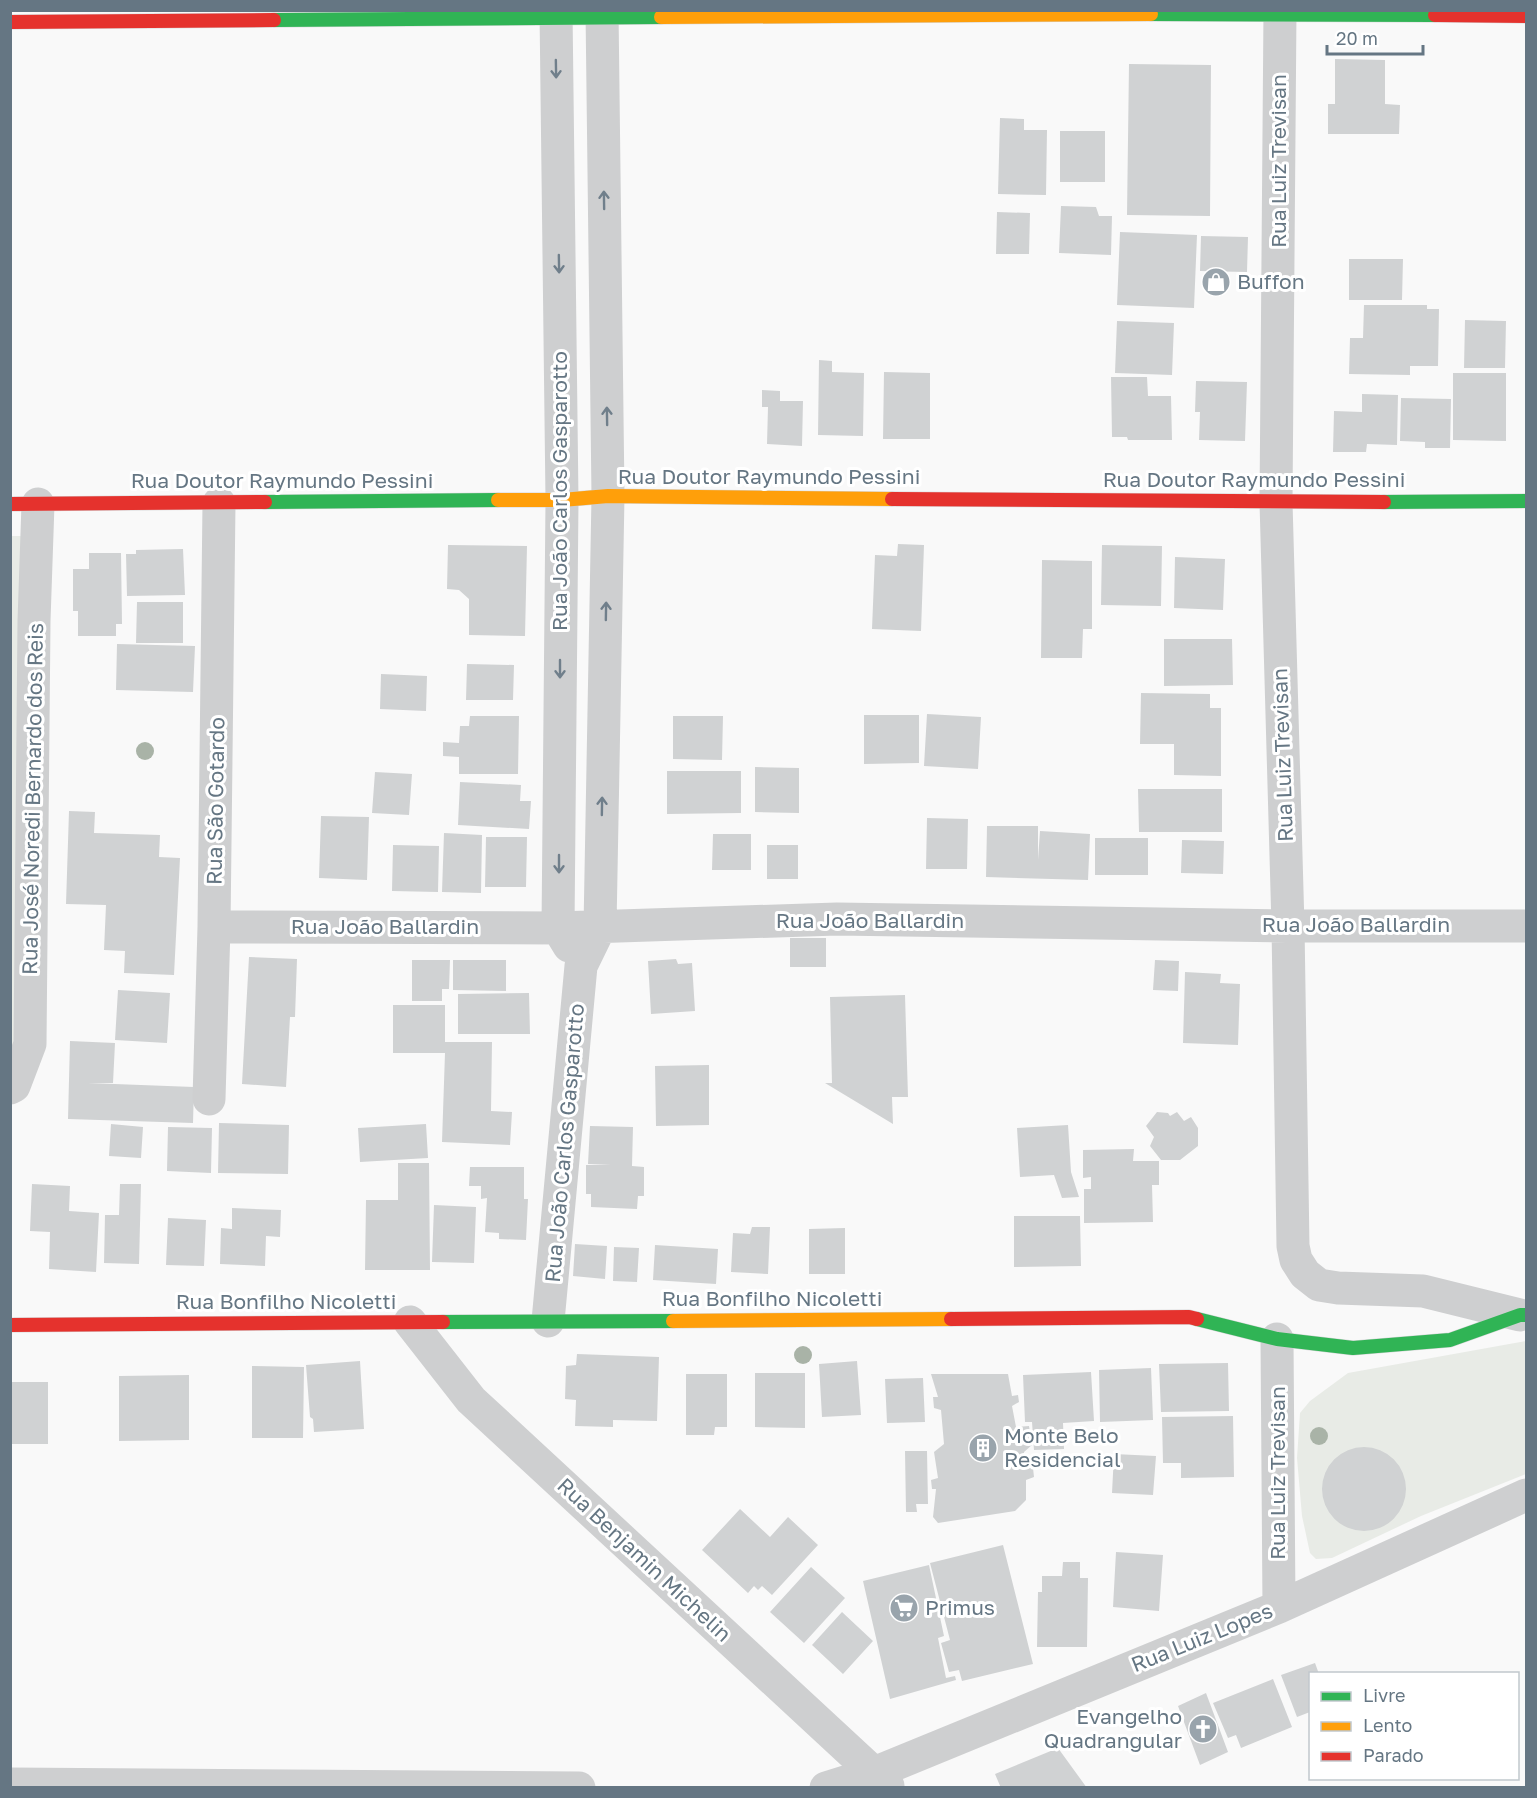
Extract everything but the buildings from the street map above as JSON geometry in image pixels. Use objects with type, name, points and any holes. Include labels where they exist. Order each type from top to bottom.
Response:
[{"type":"street","points":[[10,22],[556,14],[1280,11],[1527,16]]},
{"type":"street","name":"Rua Luiz Trevisan","points":[[1280,11],[1276,502],[1288,926],[1293,1246],[1296,1260],[1305,1274],[1320,1285],[1338,1288],[1423,1291],[1523,1315]]},
{"type":"street","name":"Rua João Carlos Gasparotto","points":[[556,14],[562,500],[558,928]]},
{"type":"street","name":"Rua João Carlos Gasparotto","points":[[549,1321],[581,966],[600,927],[608,496],[602,14]]},
{"type":"street","name":"Rua Doutor Raymundo Pessini","points":[[24,504],[562,500],[608,496],[1276,502],[1527,501]]},
{"type":"street","name":"Rua São Gotardo","points":[[209,1099],[214,927],[219,503]]},
{"type":"street","name":"Rua José Noredi Bernardo dos Reis","points":[[10,1088],[14,1086],[30,1044],[34,621],[24,504]]},
{"type":"street","name":"Rua João Ballardin","points":[[214,927],[558,928],[837,919],[1288,926],[1527,926]]},
{"type":"street","points":[[558,928],[581,966]]},
{"type":"street","name":"Rua Bonfilho Nicoletti","points":[[10,1325],[1189,1317],[1277,1339],[1353,1348],[1450,1340],[1523,1315]]},
{"type":"street","name":"Rua Benjamin Michelin","points":[[410,1322],[471,1400],[882,1780]]},
{"type":"street","name":"Rua Luiz Trevisan","points":[[1277,1339],[1279,1607]]},
{"type":"street","name":"Rua Luiz Lopes","points":[[826,1788],[882,1780],[1279,1607],[1527,1495]]},
{"type":"street","points":[[10,1784],[579,1788]]},
{"type":"shaded area","points":[[10,536],[25,536],[16,1064],[10,1064]]},
{"type":"shaded area","points":[[1526,1341],[1526,1474],[1421,1516],[1332,1558],[1316,1559],[1310,1553],[1302,1516],[1297,1458],[1300,1413],[1310,1401],[1348,1373]]},
{"type":"traffic: fast","points":[[1151,14],[1435,15]]},
{"type":"traffic: fast","points":[[274,20],[661,17]]},
{"type":"traffic: fast","points":[[265,502],[498,500]]},
{"type":"traffic: fast","points":[[1384,502],[1526,501]]},
{"type":"traffic: fast","points":[[1197,1319],[1277,1339],[1353,1348],[1450,1340],[1520,1315],[1526,1315]]},
{"type":"traffic: fast","points":[[443,1322],[673,1321]]},
{"type":"traffic: slow","points":[[661,17],[1151,14]]},
{"type":"traffic: slow","points":[[498,500],[562,500],[608,496],[892,499]]},
{"type":"traffic: slow","points":[[673,1321],[951,1319]]},
{"type":"traffic: jam","points":[[1435,15],[1526,16]]},
{"type":"traffic: jam","points":[[10,22],[274,20]]},
{"type":"traffic: jam","points":[[892,499],[1384,502]]},
{"type":"traffic: jam","points":[[10,504],[265,502]]},
{"type":"traffic: jam","points":[[951,1319],[1189,1317],[1197,1319]]},
{"type":"traffic: jam","points":[[10,1325],[443,1322]]},
{"type":"place","name":"Buffon","points":[[1216,282]]},
{"type":"place","name":"Monte Belo Residencial","points":[[983,1448]]},
{"type":"place","name":"Primus","points":[[904,1608]]},
{"type":"place","name":"Evangelho Quadrangular","points":[[1203,1729]]}]
